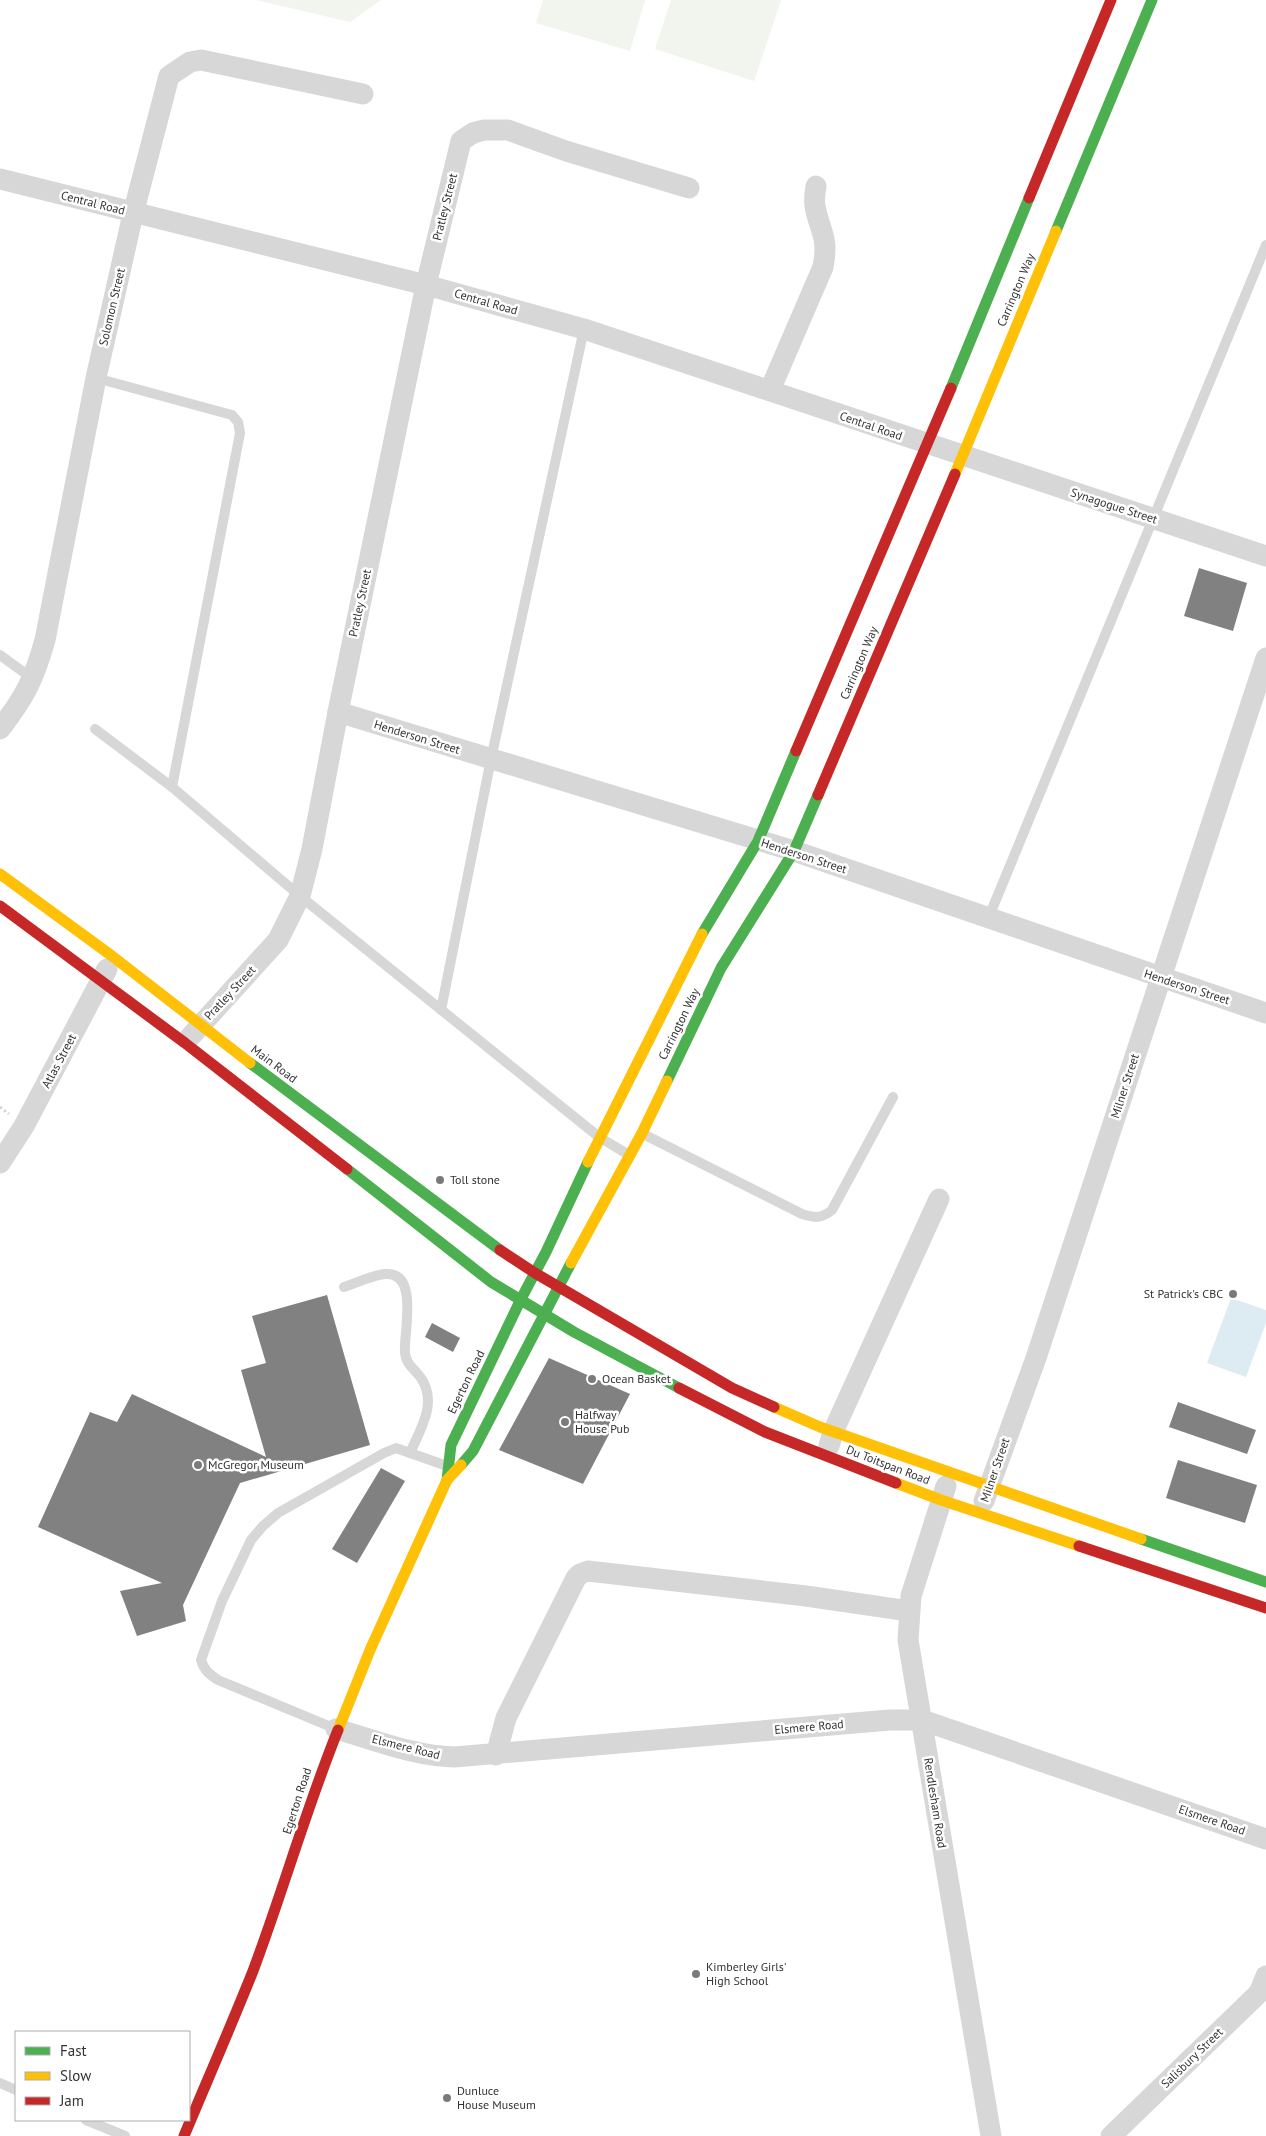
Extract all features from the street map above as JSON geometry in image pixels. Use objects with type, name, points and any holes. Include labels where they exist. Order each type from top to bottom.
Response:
[{"type":"street","name":"Carrington Way","points":[[521,1299],[598,1137],[694,947],[758,840],[927,445],[1111,0]]},
{"type":"street","name":"Carrington Way","points":[[545,1314],[642,1133],[720,968],[794,851],[963,456],[1152,0]]},
{"type":"street","name":"Solomon Street","points":[[0,729],[20,702],[33,679],[45,640],[96,378],[133,214],[169,76],[178,68],[190,62],[201,60],[362,94]]},
{"type":"street","name":"Pratley Street","points":[[186,1043],[278,940],[300,896],[312,849],[338,712],[426,285],[462,141],[473,133],[484,130],[508,130],[566,151],[689,188]]},
{"type":"street","name":"Central Road","points":[[0,179],[133,214],[426,285],[584,329],[963,456]]},
{"type":"street","points":[[770,390],[824,267],[826,242],[815,205],[816,186]]},
{"type":"street","name":"Synagogue Street","points":[[963,456],[1266,556]]},
{"type":"street","name":"Milner Street","points":[[980,1513],[1036,1358],[1266,658]]},
{"type":"street","name":"Henderson Street","points":[[338,712],[794,851],[1266,1013]]},
{"type":"street","name":"Main Road","points":[[0,874],[112,956],[200,1026],[507,1255],[535,1273]]},
{"type":"street","points":[[0,906],[186,1043],[491,1282],[521,1299]]},
{"type":"street","name":"Atlas Street","points":[[0,1163],[24,1126],[102,981],[112,956]]},
{"type":"street","points":[[826,1456],[833,1432],[938,1199]]},
{"type":"street","name":"Du Toitspan Road","points":[[535,1273],[732,1388],[833,1432],[1266,1582]]},
{"type":"street","name":"Du Toitspan Road","points":[[521,1299],[574,1332],[712,1406],[765,1432],[941,1500],[1266,1608]]},
{"type":"street","name":"Egerton Road","points":[[184,2136],[252,1972],[294,1856],[336,1729],[453,1468],[451,1445],[521,1299]]},
{"type":"street","points":[[453,1468],[473,1451],[545,1314]]},
{"type":"street","name":"Rendlesham Road","points":[[951,1474],[911,1596],[908,1611],[908,1640],[991,2136]]},
{"type":"street","points":[[496,1754],[506,1718],[576,1578],[588,1571],[806,1596],[908,1611]]},
{"type":"street","name":"Elsmere Road","points":[[336,1729],[438,1757],[496,1754],[869,1722],[922,1720],[1266,1839]]},
{"type":"street","name":"Salisbury Street","points":[[1111,2136],[1264,1990]]},
{"type":"lane","points":[[988,919],[1266,245]]},
{"type":"lane","points":[[441,1010],[491,759],[584,329]]},
{"type":"lane","points":[[96,378],[232,415],[238,422],[240,432],[172,788]]},
{"type":"lane","points":[[0,655],[33,679]]},
{"type":"lane","points":[[95,729],[172,788],[300,896],[598,1137],[629,1155]]},
{"type":"lane","points":[[642,1133],[802,1214],[816,1218],[826,1215],[832,1210],[893,1097]]},
{"type":"lane","points":[[344,1287],[384,1274],[396,1277],[401,1280],[403,1285],[408,1312],[404,1354],[409,1366],[423,1380],[428,1409],[410,1453]]},
{"type":"lane","points":[[336,1729],[218,1680],[208,1674],[201,1660],[222,1601],[251,1540],[278,1513],[301,1499],[396,1448],[453,1468]]},
{"type":"lane","points":[[0,2082],[15,2090]]},
{"type":"lane","points":[[88,2121],[125,2136]]},
{"type":"shaded area","points":[[256,0],[381,0],[350,22]]},
{"type":"shaded area","points":[[543,0],[645,0],[630,51],[536,23]]},
{"type":"shaded area","points":[[671,0],[781,0],[754,81],[655,49]]},
{"type":"shaded area","points":[[1231,1298],[1266,1310],[1266,1323],[1246,1377],[1207,1363]]},
{"type":"building","points":[[1199,568],[1247,583],[1233,631],[1184,616]]},
{"type":"building","points":[[327,1295],[370,1445],[240,1483],[183,1605],[186,1621],[137,1636],[120,1591],[162,1583],[38,1527],[90,1412],[117,1422],[132,1394],[266,1457],[241,1370],[266,1363],[252,1316]]},
{"type":"building","points":[[432,1323],[460,1338],[453,1352],[425,1337]]},
{"type":"building","name":"Halfway House Pub","points":[[549,1358],[630,1394],[583,1484],[499,1450]]},
{"type":"building","points":[[1178,1402],[1256,1430],[1247,1454],[1169,1427]]},
{"type":"building","points":[[1178,1460],[1257,1485],[1245,1523],[1166,1498]]},
{"type":"building","points":[[381,1468],[405,1481],[357,1563],[332,1549]]},
{"type":"traffic: fast","points":[[1056,231],[1152,0]]},
{"type":"traffic: fast","points":[[951,388],[1029,198]]},
{"type":"traffic: fast","points":[[702,934],[758,841],[796,751]]},
{"type":"traffic: fast","points":[[667,1081],[721,968],[794,851],[818,795]]},
{"type":"traffic: fast","points":[[250,1063],[500,1250]]},
{"type":"traffic: fast","points":[[447,1480],[451,1445],[588,1162]]},
{"type":"traffic: fast","points":[[347,1169],[491,1282],[574,1332],[679,1388]]},
{"type":"traffic: fast","points":[[461,1465],[473,1451],[571,1263]]},
{"type":"traffic: fast","points":[[1141,1539],[1266,1582]]},
{"type":"traffic: slow","points":[[955,474],[1056,231]]},
{"type":"traffic: slow","points":[[0,874],[112,956],[250,1063]]},
{"type":"traffic: slow","points":[[588,1162],[702,934]]},
{"type":"traffic: slow","points":[[571,1263],[642,1133],[667,1081]]},
{"type":"traffic: slow","points":[[774,1407],[820,1427],[1141,1539]]},
{"type":"traffic: slow","points":[[338,1730],[370,1650],[447,1480],[461,1465]]},
{"type":"traffic: slow","points":[[896,1483],[1079,1546]]},
{"type":"traffic: jam","points":[[1029,198],[1111,0]]},
{"type":"traffic: jam","points":[[796,751],[951,388]]},
{"type":"traffic: jam","points":[[818,795],[955,474]]},
{"type":"traffic: jam","points":[[0,906],[185,1043],[347,1169]]},
{"type":"traffic: jam","points":[[500,1250],[535,1273],[732,1388],[774,1407]]},
{"type":"traffic: jam","points":[[679,1388],[765,1432],[896,1483]]},
{"type":"traffic: jam","points":[[1079,1546],[1266,1608]]},
{"type":"traffic: jam","points":[[184,2136],[253,1971],[315,1790],[338,1730]]},
{"type":"place","name":"Toll stone","points":[[440,1180]]},
{"type":"place","name":"St Patrick's CBC","points":[[1233,1294]]},
{"type":"place","name":"Ocean Basket","points":[[592,1379]]},
{"type":"place","name":"Halfway House Pub","points":[[565,1422]]},
{"type":"place","name":"McGregor Museum","points":[[198,1465]]},
{"type":"place","name":"Kimberley Girls' High School","points":[[696,1974]]},
{"type":"place","name":"Dunluce House Museum","points":[[447,2098]]}]
